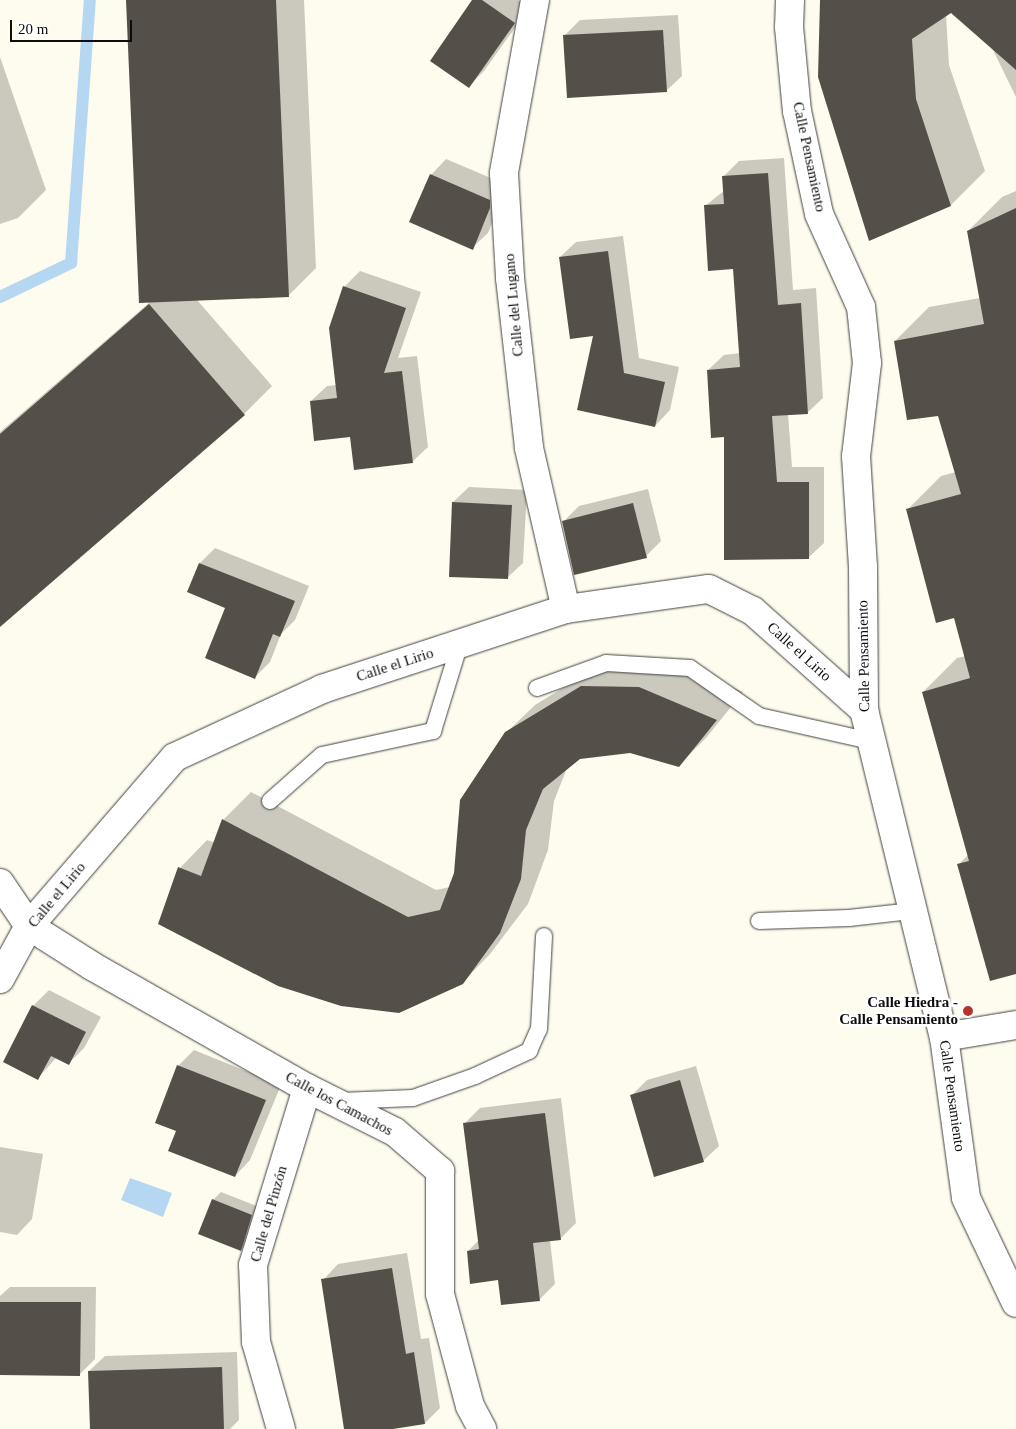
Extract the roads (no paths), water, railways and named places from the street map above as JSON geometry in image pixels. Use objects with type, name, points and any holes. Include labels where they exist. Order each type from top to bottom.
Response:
[{"type":"street","name":"Calle del Lugano","points":[[535,0],[504,173],[510,278],[529,448],[566,609]]},
{"type":"street","name":"Calle Pensamiento","points":[[790,0],[789,27],[797,111],[819,214],[862,307],[867,363],[856,456],[863,567],[864,710],[911,911],[944,1037],[966,1198],[1016,1303]]},
{"type":"street","name":"Calle el Lirio","points":[[0,979],[29,926],[176,757],[322,689],[566,609],[709,589],[753,611],[864,710]]},
{"type":"street","points":[[0,883],[29,926]]},
{"type":"street","name":"Calle los Camachos","points":[[29,926],[92,966],[307,1088],[395,1132],[440,1171],[440,1294],[470,1406],[482,1429]]},
{"type":"street","points":[[944,1037],[1016,1025]]},
{"type":"street","name":"Calle del Pinzón","points":[[281,1429],[256,1342],[253,1265],[307,1088]]},
{"type":"lane","points":[[270,801],[322,755],[433,731],[460,643]]},
{"type":"lane","points":[[536,688],[606,663],[690,668],[759,716],[871,741]]},
{"type":"lane","points":[[759,920],[849,918],[911,911]]},
{"type":"lane","points":[[333,1101],[413,1098],[475,1076],[529,1051],[540,1021],[544,936]]},
{"type":"water","points":[[130,1178],[172,1193],[163,1217],[121,1200]]},
{"type":"waterway","points":[[0,297],[71,263],[90,0]]},
{"type":"place","name":"Calle Hiedra - Calle Pensamiento","points":[[968,1011]]}]
